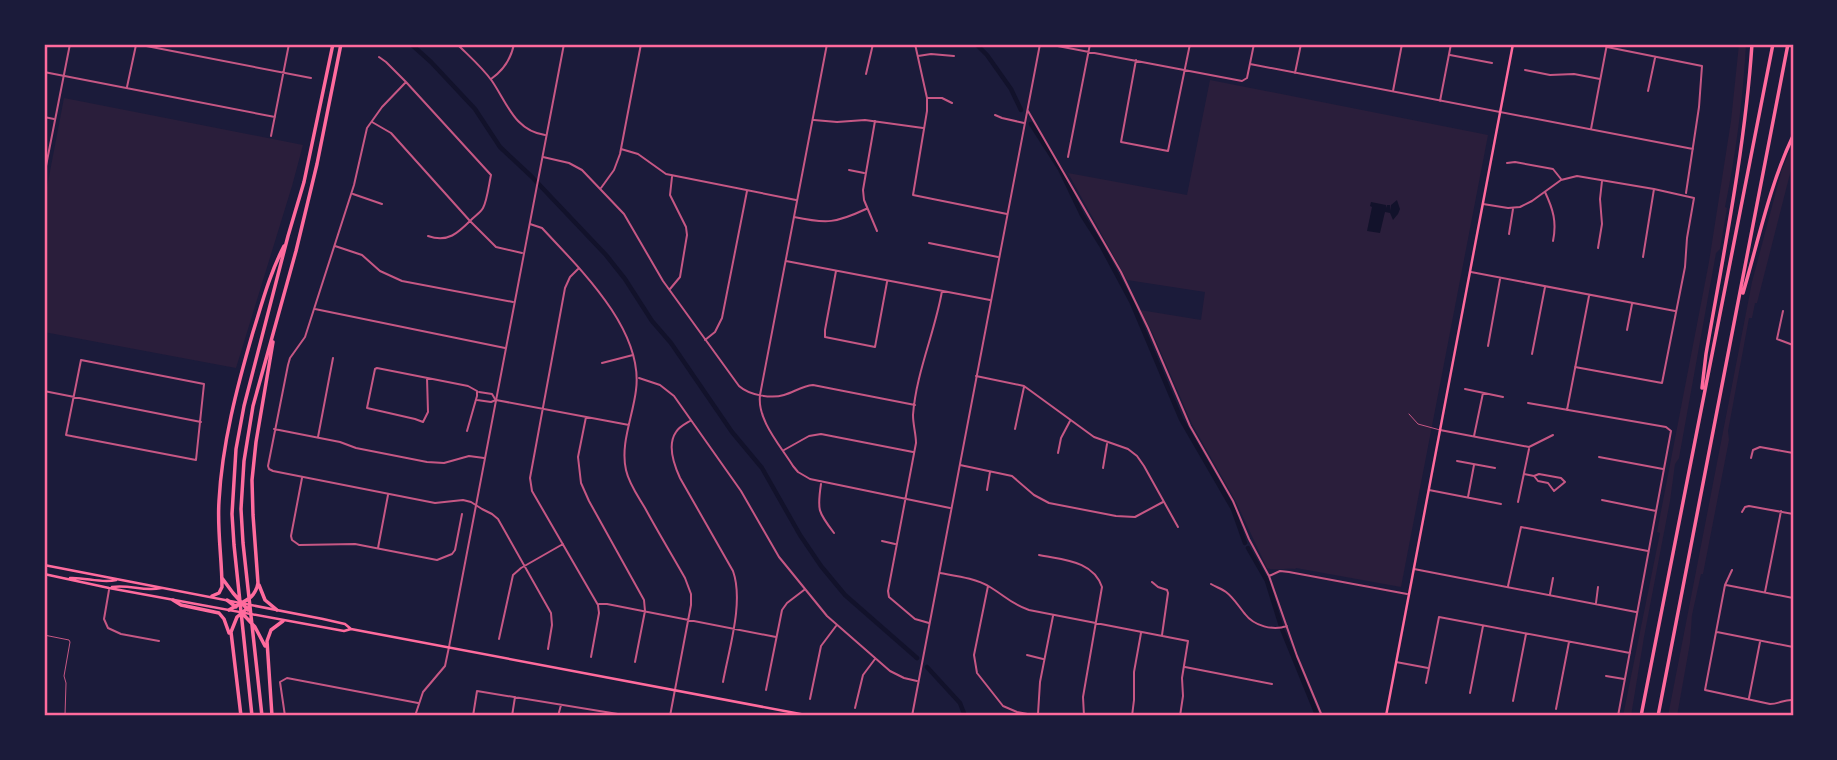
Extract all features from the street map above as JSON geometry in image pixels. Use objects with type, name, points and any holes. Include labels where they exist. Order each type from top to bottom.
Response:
[{"type":"highway","points":[[252,716],[236,580],[232,514],[236,449],[244,406],[308,164],[333,44]]},
{"type":"highway","points":[[262,716],[241,509],[244,461],[253,406],[317,164],[341,44]]},
{"type":"highway","points":[[1700,411],[1706,354],[1741,149],[1752,44]]},
{"type":"highway","points":[[1641,716],[1773,44]]},
{"type":"highway","points":[[1658,716],[1788,44]]},
{"type":"highway","points":[[1737,315],[1781,165],[1793,136]]},
{"type":"highway","points":[[212,596],[221,591],[219,508],[226,440],[252,338],[273,270],[288,236]]},
{"type":"highway","points":[[277,610],[265,600],[258,583],[252,504],[253,469],[281,302]]},
{"type":"highway","points":[[222,578],[251,614]]},
{"type":"highway","points":[[229,610],[255,595],[258,583]]},
{"type":"highway","points":[[173,600],[181,605],[219,613],[226,623],[231,640]]},
{"type":"highway","points":[[227,600],[259,632],[266,649]]},
{"type":"highway","points":[[241,716],[231,628],[241,612],[251,604]]},
{"type":"highway","points":[[272,716],[266,649],[270,632],[283,621]]},
{"type":"main road","points":[[1386,716],[1513,44]]},
{"type":"main road","points":[[44,565],[251,604],[345,624],[351,629]]},
{"type":"main road","points":[[44,574],[283,621],[344,631],[351,629],[811,716]]},
{"type":"main road","points":[[64,578],[109,582],[120,579]]},
{"type":"main road","points":[[109,588],[122,586],[154,590],[164,587]]},
{"type":"street","points":[[44,176],[70,44]]},
{"type":"street","points":[[127,89],[136,44],[311,78]]},
{"type":"street","points":[[271,136],[289,44]]},
{"type":"street","points":[[457,44],[491,79],[518,122],[529,131],[546,135]]},
{"type":"street","points":[[491,79],[506,64],[514,44]]},
{"type":"street","points":[[415,716],[423,692],[445,666],[564,44]]},
{"type":"street","points":[[600,189],[614,170],[621,149],[641,44]]},
{"type":"street","points":[[827,44],[760,395],[761,413],[783,451],[799,472],[810,479],[951,508]]},
{"type":"street","points":[[866,74],[873,44]]},
{"type":"street","points":[[915,44],[927,99],[927,111],[913,195],[1007,214]]},
{"type":"street","points":[[912,716],[1040,44]]},
{"type":"street","points":[[1047,44],[1242,81],[1247,78],[1254,44]]},
{"type":"street","points":[[1068,157],[1090,44]]},
{"type":"street","points":[[1136,60],[1121,142],[1168,151],[1190,44]]},
{"type":"street","points":[[1295,73],[1301,44]]},
{"type":"street","points":[[1393,92],[1402,45],[1394,44]]},
{"type":"street","points":[[1440,101],[1451,44]]},
{"type":"street","points":[[1591,130],[1607,45],[1702,65],[1686,195]]},
{"type":"street","points":[[1449,55],[1492,63]]},
{"type":"street","points":[[917,56],[954,56]]},
{"type":"street","points":[[379,57],[406,82],[491,175],[484,208],[448,239],[428,236]]},
{"type":"street","points":[[1648,91],[1655,57]]},
{"type":"street","points":[[1250,64],[1693,149]]},
{"type":"street","points":[[1525,70],[1600,79]]},
{"type":"street","points":[[44,72],[275,117]]},
{"type":"street","points":[[406,82],[371,121],[364,136],[351,194],[335,246],[304,338],[290,358],[268,466],[273,471],[435,503],[463,500],[492,513],[498,519],[551,613],[548,649]]},
{"type":"street","points":[[927,99],[943,98],[952,103]]},
{"type":"street","points":[[1027,110],[1121,272],[1190,426],[1233,500],[1269,576],[1322,716]]},
{"type":"street","points":[[995,115],[1025,123]]},
{"type":"street","points":[[44,117],[55,120]]},
{"type":"street","points":[[813,120],[875,121],[924,128]]},
{"type":"street","points":[[371,121],[391,133],[496,247],[524,253]]},
{"type":"street","points":[[875,121],[863,190],[867,209],[877,231]]},
{"type":"street","points":[[621,149],[638,154],[661,172],[673,176],[797,200]]},
{"type":"street","points":[[542,156],[576,166],[626,218],[669,290],[744,391],[780,396],[813,385],[915,405]]},
{"type":"street","points":[[1507,163],[1553,169],[1561,180]]},
{"type":"street","points":[[849,170],[865,173]]},
{"type":"street","points":[[669,290],[680,277],[687,235],[686,227],[670,195],[673,176]]},
{"type":"street","points":[[1482,203],[1513,208],[1526,204],[1561,180],[1577,176],[1694,198],[1685,267],[1662,383],[1575,367]]},
{"type":"street","points":[[1598,248],[1602,224],[1602,180]]},
{"type":"street","points":[[1643,257],[1654,189]]},
{"type":"street","points":[[705,340],[715,332],[722,318],[747,190]]},
{"type":"street","points":[[1544,191],[1555,217],[1553,241]]},
{"type":"street","points":[[351,194],[382,204]]},
{"type":"street","points":[[1509,234],[1513,208]]},
{"type":"street","points":[[794,217],[828,222],[867,209]]},
{"type":"street","points":[[529,224],[542,228],[595,287],[624,330],[634,355],[637,378],[624,459],[627,475],[689,586],[691,604],[670,716]]},
{"type":"street","points":[[929,243],[999,257]]},
{"type":"street","points":[[335,246],[362,255],[380,271],[402,281],[514,302]]},
{"type":"street","points":[[786,261],[991,300]]},
{"type":"street","points":[[579,268],[570,277],[565,289],[530,471],[530,484],[598,605],[591,657]]},
{"type":"street","points":[[836,270],[825,337],[875,346],[887,280]]},
{"type":"street","points":[[377,274],[380,271]]},
{"type":"street","points":[[1469,272],[1676,311]]},
{"type":"street","points":[[1488,346],[1501,278]]},
{"type":"street","points":[[1532,354],[1545,287]]},
{"type":"street","points":[[929,623],[915,619],[889,597],[888,592],[914,452],[915,405],[942,291]]},
{"type":"street","points":[[1567,410],[1589,295]]},
{"type":"street","points":[[1627,330],[1633,303]]},
{"type":"street","points":[[314,309],[506,348]]},
{"type":"street","points":[[1783,311],[1777,340],[1793,345]]},
{"type":"street","points":[[602,363],[634,355]]},
{"type":"street","points":[[317,438],[333,358]]},
{"type":"street","points":[[81,360],[204,384],[196,460],[66,435],[73,397],[81,360]]},
{"type":"street","points":[[427,378],[428,412],[423,422],[368,408],[375,369],[427,378],[468,386],[492,394],[496,400]]},
{"type":"street","points":[[976,376],[1024,386],[1094,437],[1128,449],[1137,456],[1178,527]]},
{"type":"street","points":[[637,378],[653,382],[674,396],[741,491],[779,557],[820,608],[875,659],[897,675],[918,681]]},
{"type":"street","points":[[1016,429],[1024,386]]},
{"type":"street","points":[[1465,389],[1503,397]]},
{"type":"street","points":[[44,391],[201,422]]},
{"type":"street","points":[[467,431],[477,400],[477,391]]},
{"type":"street","points":[[1474,437],[1483,393]]},
{"type":"street","points":[[477,400],[496,400],[629,425]]},
{"type":"street","points":[[1528,403],[1666,427],[1671,431],[1618,716]]},
{"type":"street","points":[[586,417],[578,457],[581,483],[643,595],[645,611],[635,662]]},
{"type":"street","points":[[691,420],[675,432],[673,463],[736,579],[738,597],[723,682]]},
{"type":"street","points":[[1058,453],[1061,438],[1071,420]]},
{"type":"street","points":[[274,429],[427,462],[444,463],[468,456],[485,458]]},
{"type":"street","points":[[1440,430],[1529,447],[1553,435]]},
{"type":"street","points":[[783,451],[809,436],[821,434],[914,452]]},
{"type":"street","points":[[1103,468],[1108,443]]},
{"type":"street","points":[[1518,502],[1529,447]]},
{"type":"street","points":[[1751,458],[1753,450],[1758,447],[1793,453]]},
{"type":"street","points":[[1600,457],[1664,469]]},
{"type":"street","points":[[1457,461],[1495,468]]},
{"type":"street","points":[[1468,497],[1474,464]]},
{"type":"street","points":[[959,465],[1012,476],[1041,500],[1121,517],[1135,517],[1164,502]]},
{"type":"street","points":[[987,490],[991,471]]},
{"type":"street","points":[[1524,474],[1561,478],[1565,482],[1554,491],[1548,483],[1538,481],[1534,476]]},
{"type":"street","points":[[303,477],[291,536],[299,545],[355,544],[437,560],[455,550],[462,514]]},
{"type":"street","points":[[822,482],[818,507],[834,533]]},
{"type":"street","points":[[1428,490],[1501,504]]},
{"type":"street","points":[[377,549],[388,494]]},
{"type":"street","points":[[1601,500],[1657,511]]},
{"type":"street","points":[[1742,512],[1749,506],[1793,514]]},
{"type":"street","points":[[1765,592],[1781,512]]},
{"type":"street","points":[[1508,587],[1521,527],[1649,551]]},
{"type":"street","points":[[882,541],[897,544]]},
{"type":"street","points":[[499,639],[511,579],[515,572],[563,544]]},
{"type":"street","points":[[1039,555],[1083,564],[1100,581],[1102,592],[1083,697],[1084,716]]},
{"type":"street","points":[[1413,569],[1638,612]]},
{"type":"street","points":[[1732,570],[1725,585],[1705,690],[1776,704],[1786,699],[1793,700]]},
{"type":"street","points":[[1269,576],[1289,572],[1408,594]]},
{"type":"street","points":[[939,573],[988,585],[1018,607],[1188,641],[1180,716]]},
{"type":"street","points":[[1550,595],[1553,578]]},
{"type":"street","points":[[1152,582],[1168,593],[1161,636]]},
{"type":"street","points":[[1211,584],[1226,592],[1246,617],[1276,629],[1287,626]]},
{"type":"street","points":[[988,585],[974,655],[977,673],[1003,706],[1038,716],[1040,682],[1053,615]]},
{"type":"street","points":[[1725,585],[1793,598]]},
{"type":"street","points":[[1595,604],[1598,587]]},
{"type":"street","points":[[109,588],[104,619],[108,628],[121,634],[159,641]]},
{"type":"street","points":[[766,690],[782,610],[804,589]]},
{"type":"street","points":[[598,605],[607,604],[776,637]]},
{"type":"street","points":[[1426,683],[1439,617],[1630,653]]},
{"type":"street","points":[[810,699],[821,646],[837,625]]},
{"type":"street","points":[[1470,693],[1483,625]]},
{"type":"street","points":[[1132,716],[1135,700],[1133,672],[1141,632]]},
{"type":"street","points":[[1716,632],[1793,646]]},
{"type":"street","points":[[1513,701],[1526,633]]},
{"type":"street","points":[[1749,699],[1760,640]]},
{"type":"street","points":[[1556,709],[1569,641]]},
{"type":"street","points":[[1027,656],[1044,659]]},
{"type":"street","points":[[855,708],[863,675],[875,659]]},
{"type":"street","points":[[1396,662],[1429,668]]},
{"type":"street","points":[[1184,667],[1272,684]]},
{"type":"street","points":[[1606,676],[1625,680]]},
{"type":"street","points":[[285,716],[281,682],[287,678],[418,703]]},
{"type":"street","points":[[473,716],[477,691],[630,716]]},
{"type":"street","points":[[512,716],[515,697]]},
{"type":"street","points":[[558,716],[561,705]]},
{"type":"street","points":[[44,715],[79,716]]},
{"type":"lane","points":[[1409,414],[1418,425],[1440,430]]},
{"type":"lane","points":[[44,635],[69,640],[64,676],[65,715]]},
{"type":"shaded area","points":[[1739,44],[1746,44],[1743,85],[1720,249],[1716,253],[1679,458],[1675,464],[1631,716],[1623,716],[1660,533],[1657,532],[1709,262],[1731,121]]},
{"type":"shaded area","points":[[1210,80],[1488,135],[1401,587],[1296,568],[1267,568],[1235,500],[1192,424],[1140,310],[1201,320],[1205,292],[1127,280],[1068,173],[1187,195]]},
{"type":"shaded area","points":[[64,98],[303,145],[236,368],[44,332],[44,203]]},
{"type":"shaded area","points":[[1793,144],[1793,162],[1757,303],[1752,318],[1749,318],[1728,431],[1729,440],[1703,574],[1692,615],[1690,643],[1677,716],[1668,716],[1752,282],[1782,169]]},
{"type":"shaded area","points":[[1397,200],[1400,209],[1393,220],[1390,213],[1385,212],[1380,233],[1367,231],[1371,202],[1386,205],[1386,208],[1390,205],[1390,211],[1391,205]]},
{"type":"waterway","points":[[411,44],[475,109],[500,147],[606,255],[732,432],[762,468],[821,566],[845,595],[917,658]]},
{"type":"waterway","points":[[976,44],[1011,89],[1021,110]]},
{"type":"waterway","points":[[1031,124],[1060,169],[1082,215],[1132,303],[1181,419],[1233,509],[1245,543]]},
{"type":"waterway","points":[[1248,548],[1267,581],[1281,626]]},
{"type":"waterway","points":[[1282,629],[1317,715]]},
{"type":"waterway","points":[[927,667],[960,703],[965,716]]}]
